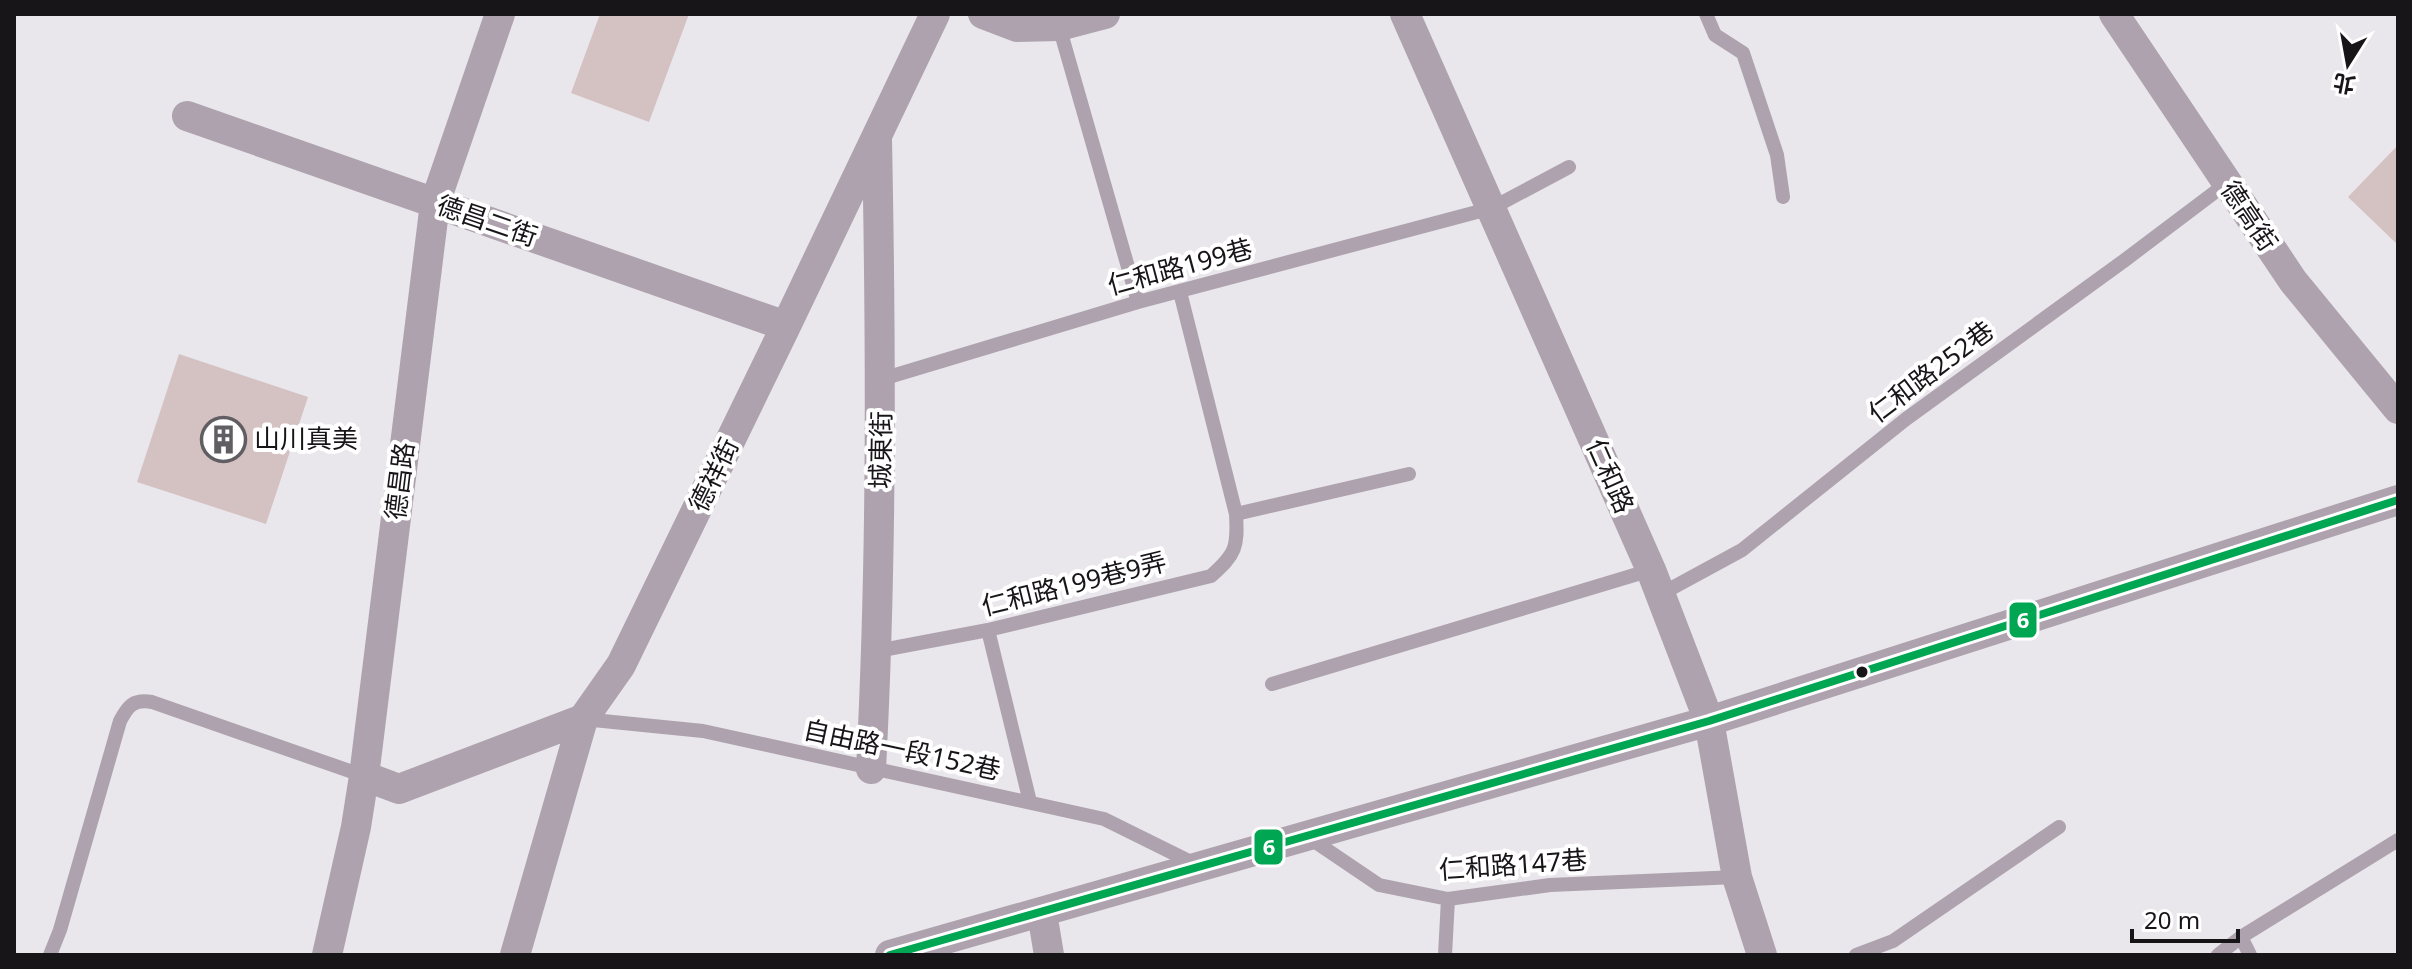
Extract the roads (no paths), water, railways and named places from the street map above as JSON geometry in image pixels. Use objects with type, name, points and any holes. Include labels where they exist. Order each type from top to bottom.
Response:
[{"type":"street","name":"德昌路","points":[[327,955],[356,827],[364,776],[435,203],[500,14]]},
{"type":"street","name":"德祥街","points":[[583,719],[621,665],[935,14]]},
{"type":"street","points":[[983,14],[1017,27],[1059,26],[1105,14]]},
{"type":"street","name":"仁和路","points":[[1405,14],[1656,582],[1709,721],[1737,877],[1762,955]]},
{"type":"street","name":"德高街","points":[[2114,14],[2293,281],[2398,409]]},
{"type":"street","name":"德昌二街","points":[[187,116],[786,326]]},
{"type":"street","name":"城東街","points":[[871,769],[877,651],[882,379],[877,132]]},
{"type":"street","points":[[890,955],[1709,721],[2398,500]]},
{"type":"street","points":[[364,776],[399,789],[583,719]]},
{"type":"street","points":[[515,955],[583,719]]},
{"type":"street","points":[[1042,913],[1049,955]]},
{"type":"lane","points":[[1706,14],[1715,35],[1743,53],[1777,155],[1783,197]]},
{"type":"lane","points":[[1059,26],[1138,302]]},
{"type":"lane","name":"仁和路199巷","points":[[882,379],[1138,302],[1492,208],[1569,167]]},
{"type":"lane","name":"仁和路252巷","points":[[1272,684],[1656,582],[1742,550],[1906,419],[2227,183]]},
{"type":"lane","name":"仁和路199巷9弄","points":[[877,651],[988,630],[1211,576],[1227,562],[1238,541],[1236,514],[1180,292]]},
{"type":"lane","points":[[1236,514],[1409,474]]},
{"type":"lane","points":[[988,630],[1030,802]]},
{"type":"lane","points":[[50,955],[60,930],[120,721],[132,703],[140,700],[152,702],[364,776]]},
{"type":"lane","name":"自由路一段152巷","points":[[583,719],[703,731],[1104,819],[1201,867]]},
{"type":"lane","points":[[1856,955],[1893,941],[2059,827]]},
{"type":"lane","name":"仁和路147巷","points":[[1308,837],[1379,885],[1448,899],[1550,885],[1737,877]]},
{"type":"lane","points":[[2218,955],[2241,937],[2398,840]]},
{"type":"lane","points":[[1445,955],[1448,899]]},
{"type":"lane","points":[[2241,937],[2250,955]]},
{"type":"place","name":"山川真美","points":[[223,439]]}]
